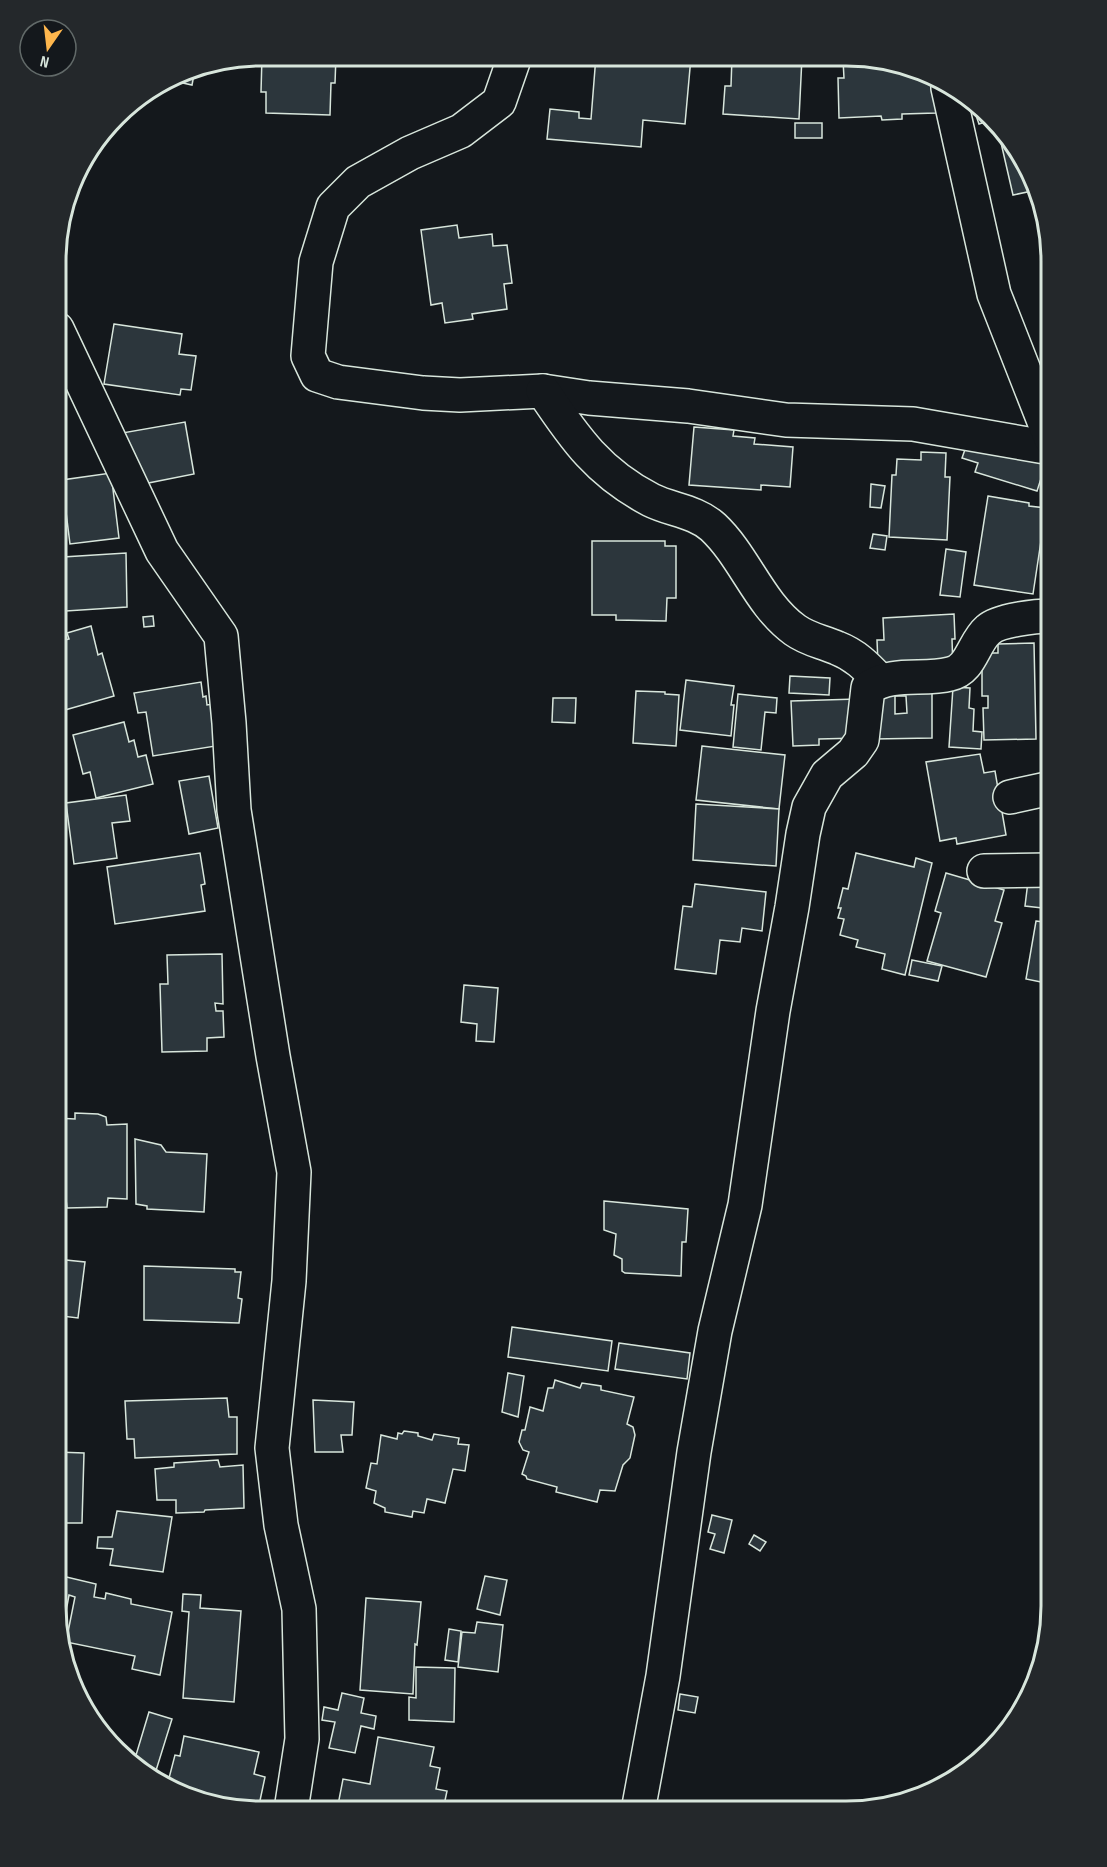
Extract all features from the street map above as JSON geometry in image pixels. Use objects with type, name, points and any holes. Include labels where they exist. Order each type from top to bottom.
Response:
[{"type":"street","points":[[512,66],[499,102],[462,131],[410,153],[358,182],[333,207],[316,262],[308,356],[317,375],[338,382],[441,394],[543,391],[589,398],[688,406],[786,420],[913,424],[1041,445]]},
{"type":"street","points":[[950,96],[994,294],[1041,412]]},
{"type":"street","points":[[66,348],[162,551],[221,636],[234,810],[294,1172],[289,1281],[272,1448],[281,1525],[299,1610],[302,1739],[292,1801]]},
{"type":"street","points":[[543,391],[568,428],[594,460],[623,485],[654,502],[689,513],[710,525],[728,542],[778,616],[813,641],[834,646],[856,657],[879,680]]},
{"type":"street","points":[[640,1801],[663,1676],[694,1452],[715,1331],[745,1205],[773,1011],[809,807],[827,775],[853,753],[862,740],[868,688],[879,680],[951,674],[965,668],[974,647],[989,628],[1024,617],[1041,616]]},
{"type":"street","points":[[1010,797],[1041,790]]},
{"type":"street","points":[[984,871],[1041,870]]},
{"type":"building","points":[[262,66],[336,66],[335,83],[331,83],[330,115],[266,113],[266,92],[261,92]]},
{"type":"building","points":[[595,66],[690,66],[685,124],[643,120],[641,147],[547,139],[550,109],[579,112],[579,118],[591,119]]},
{"type":"building","points":[[732,66],[802,66],[799,119],[723,114],[725,86],[731,86]]},
{"type":"building","points":[[843,66],[846,66],[896,73],[921,81],[935,88],[936,113],[902,114],[902,119],[882,120],[881,116],[839,118],[838,78],[844,78]]},
{"type":"building","points":[[193,78],[192,85],[182,83]]},
{"type":"building","points":[[795,123],[822,123],[822,138],[795,138]]},
{"type":"building","points":[[1001,142],[1015,164],[1028,192],[1013,195]]},
{"type":"building","points":[[457,225],[459,238],[492,234],[493,246],[507,245],[512,283],[504,284],[507,309],[472,314],[473,319],[445,323],[442,303],[431,305],[421,230]]},
{"type":"building","points":[[114,324],[182,334],[179,354],[196,356],[191,390],[181,389],[180,395],[104,384]]},
{"type":"building","points":[[66,380],[72,385],[66,391]]},
{"type":"building","points":[[185,422],[194,474],[133,486],[122,433]]},
{"type":"building","points":[[694,427],[734,430],[733,436],[755,438],[754,444],[793,447],[790,487],[761,485],[761,490],[689,485]]},
{"type":"building","points":[[968,441],[1041,459],[1041,479],[1037,491],[975,472],[978,463],[962,458]]},
{"type":"building","points":[[921,452],[946,453],[945,477],[950,477],[947,540],[889,537],[892,475],[896,475],[897,459],[921,460]]},
{"type":"building","points":[[111,473],[119,538],[70,544],[66,512],[66,479]]},
{"type":"building","points":[[871,484],[885,486],[881,508],[870,507]]},
{"type":"building","points":[[988,496],[1041,507],[1041,541],[1033,594],[974,585]]},
{"type":"building","points":[[873,534],[887,536],[885,550],[870,548]]},
{"type":"building","points":[[592,541],[665,541],[665,546],[676,546],[676,598],[667,598],[666,621],[616,620],[616,615],[592,615]]},
{"type":"building","points":[[946,549],[966,552],[960,597],[940,595]]},
{"type":"building","points":[[126,553],[127,607],[66,611],[66,557]]},
{"type":"building","points":[[954,614],[953,670],[878,664],[877,640],[884,640],[883,618]]},
{"type":"building","points":[[153,616],[154,626],[144,627],[143,617]]},
{"type":"building","points":[[91,626],[98,655],[102,653],[114,696],[66,710],[66,640],[69,639],[67,633]]},
{"type":"building","points":[[1034,643],[1036,739],[984,740],[983,708],[988,708],[988,696],[982,696],[982,653],[998,653],[998,644]]},
{"type":"building","points":[[790,676],[830,678],[829,695],[789,693]]},
{"type":"building","points":[[686,680],[734,686],[731,705],[734,705],[731,736],[680,730]]},
{"type":"building","points":[[201,682],[203,697],[206,696],[207,705],[213,704],[215,720],[212,720],[216,746],[153,756],[146,712],[138,713],[134,693]]},
{"type":"building","points":[[953,687],[970,688],[969,708],[974,709],[973,731],[982,732],[981,749],[949,747]]},
{"type":"building","points":[[932,690],[932,738],[874,739],[873,691]],"holes":[[[895,696],[906,696],[907,713],[895,714]]]},
{"type":"building","points":[[636,691],[679,695],[676,746],[633,743]]},
{"type":"building","points":[[738,694],[777,698],[776,713],[765,712],[761,750],[733,747]]},
{"type":"building","points":[[553,698],[576,698],[575,723],[552,722]]},
{"type":"building","points":[[857,699],[859,738],[819,739],[819,745],[793,746],[791,701]]},
{"type":"building","points":[[124,722],[129,742],[134,740],[138,757],[146,755],[153,784],[96,798],[90,772],[83,774],[73,735]]},
{"type":"building","points":[[702,746],[785,755],[779,809],[696,800]]},
{"type":"building","points":[[980,754],[984,773],[995,771],[1006,835],[957,844],[956,838],[940,841],[926,762]]},
{"type":"building","points":[[209,776],[218,828],[189,834],[179,781]]},
{"type":"building","points":[[126,795],[130,821],[112,823],[117,858],[74,864],[66,803]]},
{"type":"building","points":[[696,804],[779,809],[776,866],[693,860]]},
{"type":"building","points":[[200,853],[205,884],[201,885],[205,911],[115,924],[107,867]]},
{"type":"building","points":[[856,853],[914,867],[916,858],[932,863],[905,975],[882,969],[885,954],[856,947],[858,940],[840,935],[844,919],[838,918],[841,908],[838,908],[843,888],[848,889]]},
{"type":"building","points":[[946,873],[1004,890],[995,921],[1002,923],[986,977],[927,961],[941,913],[935,911]]},
{"type":"building","points":[[1029,873],[1041,875],[1041,908],[1025,906]]},
{"type":"building","points":[[695,884],[766,892],[762,931],[742,928],[740,942],[720,940],[716,974],[675,969],[683,906],[692,907]]},
{"type":"building","points":[[1036,921],[1041,922],[1041,982],[1026,979]]},
{"type":"building","points":[[222,954],[223,1004],[215,1003],[216,1011],[223,1011],[224,1037],[207,1038],[207,1051],[162,1052],[160,984],[168,984],[167,955]]},
{"type":"building","points":[[912,960],[942,966],[938,981],[909,975]]},
{"type":"building","points":[[464,985],[498,988],[494,1042],[476,1041],[477,1024],[461,1022]]},
{"type":"building","points":[[75,1113],[98,1114],[106,1117],[107,1125],[127,1124],[127,1199],[108,1198],[107,1207],[67,1208],[66,1119],[75,1119]]},
{"type":"building","points":[[135,1139],[161,1145],[166,1152],[207,1154],[204,1212],[147,1209],[147,1206],[136,1204]]},
{"type":"building","points":[[604,1201],[688,1209],[686,1242],[682,1242],[681,1276],[622,1271],[622,1259],[614,1255],[616,1234],[604,1230]]},
{"type":"building","points":[[66,1260],[85,1262],[78,1318],[66,1316]]},
{"type":"building","points":[[144,1266],[235,1269],[235,1272],[241,1272],[238,1298],[242,1299],[239,1323],[144,1320]]},
{"type":"building","points":[[512,1327],[612,1341],[608,1371],[508,1357]]},
{"type":"building","points":[[619,1343],[690,1353],[687,1379],[615,1369]]},
{"type":"building","points":[[508,1373],[524,1376],[518,1417],[502,1412]]},
{"type":"building","points":[[555,1380],[580,1388],[582,1383],[601,1386],[601,1390],[634,1397],[627,1424],[633,1427],[635,1435],[630,1458],[623,1465],[615,1491],[600,1490],[597,1502],[556,1492],[557,1487],[527,1479],[522,1474],[529,1452],[523,1450],[519,1442],[522,1430],[525,1430],[530,1407],[543,1411],[548,1388],[553,1388]]},
{"type":"building","points":[[227,1398],[229,1417],[237,1417],[237,1454],[135,1458],[134,1439],[127,1439],[125,1401]]},
{"type":"building","points":[[313,1400],[354,1402],[352,1435],[341,1435],[343,1452],[315,1452]]},
{"type":"building","points":[[404,1431],[418,1433],[418,1436],[432,1440],[434,1434],[459,1438],[458,1444],[469,1445],[465,1471],[453,1469],[445,1503],[427,1499],[424,1513],[413,1511],[412,1517],[385,1512],[385,1508],[374,1503],[376,1491],[366,1488],[371,1463],[377,1464],[381,1435],[397,1439],[398,1433],[402,1434]]},
{"type":"building","points":[[66,1452],[84,1453],[82,1523],[66,1523]]},
{"type":"building","points":[[218,1460],[220,1467],[243,1465],[244,1508],[176,1513],[176,1500],[157,1500],[155,1469],[174,1467],[174,1463]]},
{"type":"building","points":[[117,1511],[172,1517],[163,1572],[110,1565],[113,1549],[97,1548],[98,1537],[112,1537]]},
{"type":"building","points":[[712,1515],[732,1520],[724,1553],[710,1549],[715,1534],[708,1532]]},
{"type":"building","points":[[754,1535],[766,1542],[760,1551],[749,1544]]},
{"type":"building","points":[[485,1576],[507,1580],[500,1615],[477,1609]]},
{"type":"building","points":[[66,1577],[96,1584],[94,1597],[105,1599],[106,1593],[131,1599],[131,1604],[172,1612],[160,1675],[132,1669],[135,1656],[70,1643],[68,1632],[75,1597],[69,1595],[66,1612]]},
{"type":"building","points":[[183,1594],[201,1595],[200,1608],[241,1611],[234,1702],[183,1698],[189,1612],[182,1611]]},
{"type":"building","points":[[366,1598],[421,1602],[417,1645],[415,1644],[413,1694],[360,1690]]},
{"type":"building","points":[[477,1622],[503,1625],[498,1672],[458,1667],[462,1632],[475,1633]]},
{"type":"building","points":[[449,1629],[461,1631],[458,1662],[445,1660]]},
{"type":"building","points":[[416,1667],[455,1668],[454,1722],[409,1720],[409,1697],[416,1698]]},
{"type":"building","points":[[342,1693],[364,1698],[361,1713],[376,1716],[374,1729],[361,1726],[355,1753],[329,1748],[335,1722],[322,1720],[324,1707],[338,1710]]},
{"type":"building","points":[[680,1694],[698,1697],[695,1713],[678,1710]]},
{"type":"building","points":[[149,1712],[172,1719],[156,1770],[136,1756]]},
{"type":"building","points":[[184,1736],[259,1752],[254,1774],[265,1777],[260,1801],[211,1794],[169,1778],[175,1755],[180,1756]]},
{"type":"building","points":[[378,1737],[434,1747],[430,1766],[440,1768],[436,1789],[447,1791],[445,1801],[339,1801],[343,1779],[370,1784]]}]
